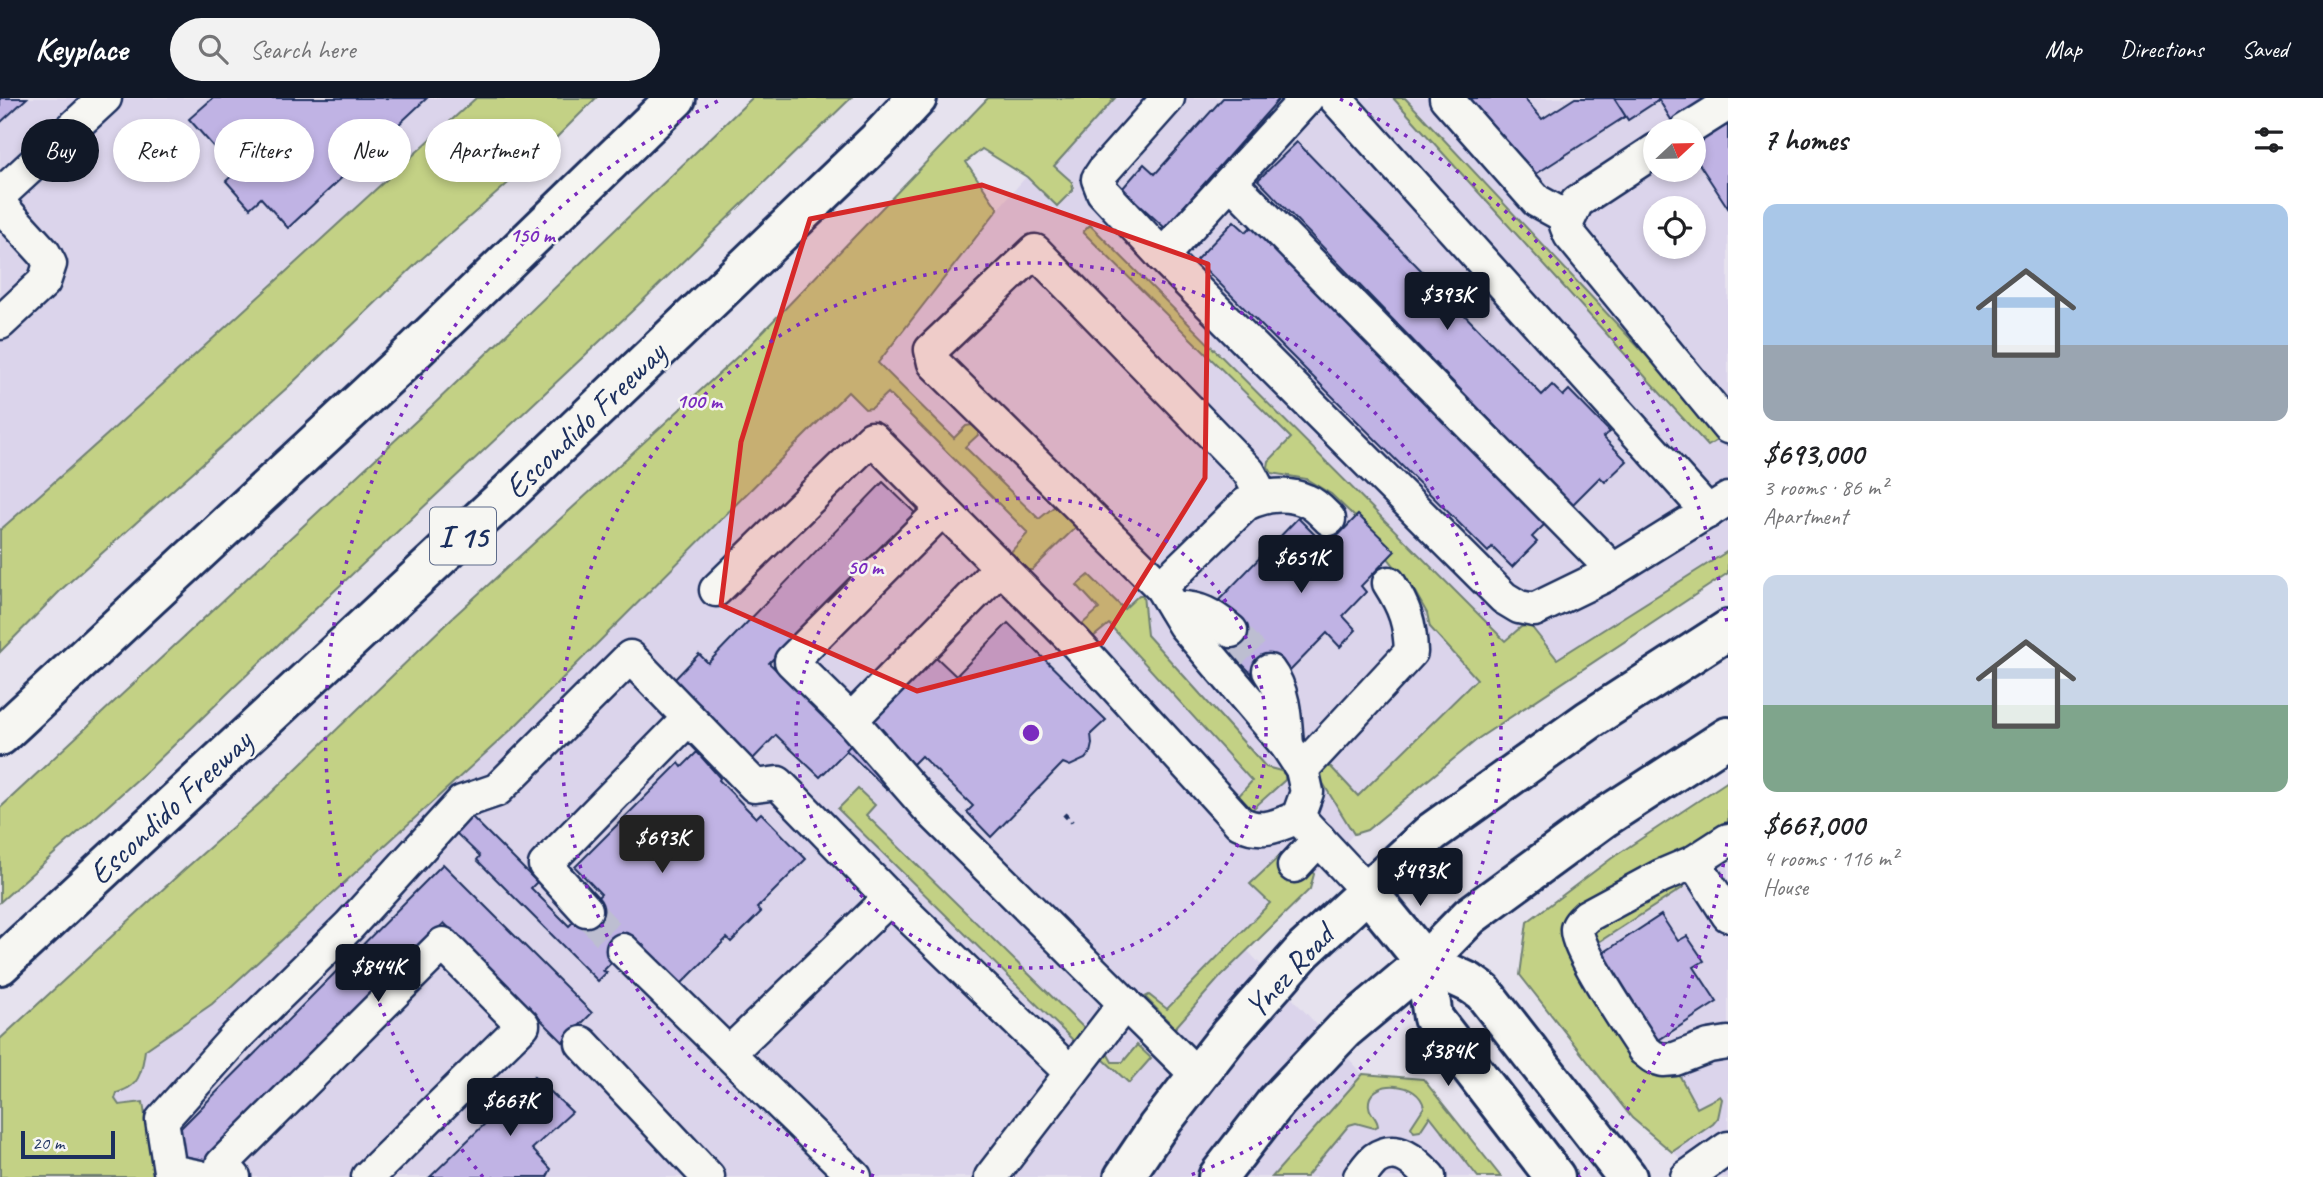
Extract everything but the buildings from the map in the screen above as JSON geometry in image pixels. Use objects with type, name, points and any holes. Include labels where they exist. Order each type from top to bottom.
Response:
[{"type":"main road","points":[[0,736],[402,363],[676,98]]},
{"type":"main road","name":"Escondido Freeway","points":[[0,965],[503,498],[877,141],[917,98]]},
{"type":"main road","name":"Ynez Road","points":[[1124,1177],[1157,1128],[1230,1034],[1304,950],[1432,832],[1589,720],[1728,630]]},
{"type":"main road","points":[[1218,1177],[1277,1101],[1335,1040],[1425,962],[1471,916],[1605,817],[1728,737]]},
{"type":"main road","points":[[1368,892],[1425,962],[1483,992],[1627,1177]]},
{"type":"main road","points":[[1425,962],[1433,1018],[1555,1177]]},
{"type":"lane","points":[[0,323],[44,282],[50,264],[44,253],[2,208],[1,194],[105,98]]},
{"type":"lane","points":[[1168,98],[1098,179],[1103,192],[1163,256],[1504,598],[1519,607],[1534,610],[1613,570],[1718,505],[1335,98]]},
{"type":"lane","points":[[1163,256],[1307,98]]},
{"type":"lane","points":[[1446,98],[1537,201],[1568,218]]},
{"type":"lane","points":[[1704,119],[1728,104]]},
{"type":"lane","points":[[1643,159],[1577,202],[1566,225],[1570,236],[1722,408]]},
{"type":"lane","points":[[1231,182],[1613,570]]},
{"type":"lane","points":[[1262,497],[1248,472],[1035,251],[931,350],[934,363],[1168,598],[1184,625],[1295,758]]},
{"type":"lane","points":[[716,590],[872,438],[1074,640],[1240,823],[1252,829],[1309,828],[1368,892]]},
{"type":"lane","points":[[1168,598],[1246,504],[1262,497],[1289,496],[1309,501],[1329,519]]},
{"type":"lane","points":[[943,509],[791,661],[851,720],[1122,1025],[1198,1076]]},
{"type":"lane","points":[[851,720],[1001,567]]},
{"type":"lane","points":[[1295,758],[1411,652],[1410,628],[1390,583]]},
{"type":"lane","points":[[1168,598],[1212,615],[1231,631]]},
{"type":"lane","points":[[368,1177],[523,1025],[443,944],[215,1174],[170,1171],[162,1120],[236,1037],[349,926],[462,802],[496,790],[630,657],[755,786],[778,783],[890,898],[1071,1073]]},
{"type":"lane","points":[[1269,671],[1277,681],[1295,758],[1307,792],[1309,828],[1294,866]]},
{"type":"lane","points":[[586,910],[545,865],[689,718]]},
{"type":"lane","points":[[1728,840],[1694,862],[1661,876],[1587,916],[1576,931],[1579,942],[1606,988],[1644,1050],[1653,1057],[1675,1059],[1709,1046],[1728,1043]]},
{"type":"lane","points":[[1694,862],[1728,915]]},
{"type":"lane","points":[[729,1053],[890,898]]},
{"type":"lane","points":[[623,950],[855,1177]]},
{"type":"lane","points":[[992,1177],[1071,1073],[1122,1025]]},
{"type":"lane","points":[[582,1043],[700,1174]]},
{"type":"lane","points":[[1687,1177],[1728,1148]]},
{"type":"lane","points":[[1360,1177],[1375,1159],[1401,1154],[1416,1161],[1429,1177]]},
{"type":"path","points":[[1064,814],[1072,822]]},
{"type":"highlighted area","points":[[982,185],[1208,264],[1205,478],[1102,643],[917,691],[721,605],[741,442],[810,219]]},
{"type":"shaded area","points":[[0,98],[476,98],[453,119],[425,119],[425,144],[411,157],[411,119],[328,119],[328,182],[383,182],[106,437],[0,530]]},
{"type":"shaded area","points":[[1094,98],[1728,98],[1728,573],[1479,738],[1367,830],[1354,834],[1314,874],[1310,889],[1247,950],[1363,1074],[1423,1079],[1501,1177],[0,1177],[58,1110],[212,1004],[513,728],[883,357],[998,209]]},
{"type":"shaded area","points":[[1728,781],[1728,1177],[1694,1177],[1678,1156],[1632,1118],[1520,975],[1527,922],[1612,858]]},
{"type":"green space","points":[[476,98],[596,98],[561,133],[561,119],[453,119]]},
{"type":"green space","points":[[752,98],[851,98],[631,312],[148,770],[0,902],[0,808],[431,407]]},
{"type":"green space","points":[[988,98],[1115,98],[1054,166],[1072,182],[1073,190],[1057,206],[1027,177],[982,149],[966,162],[998,209],[878,363],[954,438],[966,426],[972,425],[979,430],[978,435],[965,447],[1039,519],[1055,506],[1059,506],[1076,523],[1076,527],[1032,570],[1027,570],[1009,554],[1028,533],[888,393],[872,408],[865,409],[848,392],[513,728],[212,1004],[145,1050],[141,1072],[136,1081],[117,1093],[115,1099],[119,1105],[143,1102],[157,1177],[0,1177],[0,1039],[268,796],[451,619],[749,346]]},
{"type":"green space","points":[[1393,98],[1405,98],[1688,400],[1717,436],[1716,441],[1708,446]]},
{"type":"green space","points":[[425,145],[425,182],[509,182],[417,263],[288,387],[63,588],[0,652],[0,530],[384,182],[411,182],[411,157]]},
{"type":"green space","points":[[1090,225],[1505,641],[1521,627],[1530,625],[1557,659],[1728,551],[1728,573],[1479,738],[1367,830],[1354,834],[1321,780],[1320,771],[1326,766],[1331,767],[1358,796],[1477,679],[1430,627],[1427,613],[1415,592],[1388,558],[1394,551],[1358,515],[1355,517],[1331,494],[1306,479],[1272,473],[1268,467],[1269,461],[1291,438],[1083,232]]},
{"type":"green space","points":[[1089,575],[1124,609],[1139,595],[1143,595],[1147,635],[1266,767],[1281,771],[1285,775],[1285,780],[1247,814],[1236,799],[1252,781],[1109,624],[1089,638],[1080,629],[1099,609],[1077,585]]},
{"type":"green space","points":[[1728,781],[1728,822],[1569,920],[1676,1069],[1697,1108],[1720,1096],[1722,1099],[1718,1118],[1713,1124],[1672,1152],[1632,1118],[1520,975],[1527,922],[1612,858]]},
{"type":"green space","points":[[858,789],[875,805],[866,815],[1085,1029],[1087,1035],[1078,1045],[838,809]]},
{"type":"green space","points":[[1282,854],[1296,858],[1314,874],[1310,889],[1221,976],[1175,1028],[1145,997],[1149,995],[1167,1009],[1270,903],[1250,884]]},
{"type":"green space","points":[[1682,878],[1684,887],[1594,945],[1591,928]]},
{"type":"green space","points":[[1137,1045],[1151,1058],[1129,1083],[1102,1058],[1106,1051],[1112,1062],[1123,1062]]},
{"type":"green space","points":[[1363,1074],[1423,1079],[1501,1177],[1478,1177],[1430,1116],[1420,1131],[1414,1132],[1411,1127],[1424,1107],[1420,1098],[1405,1088],[1387,1086],[1372,1094],[1369,1101],[1369,1109],[1378,1126],[1374,1128],[1356,1123],[1349,1125],[1306,1177],[1272,1177]]},
{"type":"tunnel","points":[[1231,631],[1269,671]]},
{"type":"tunnel","points":[[586,910],[623,950]]}]
